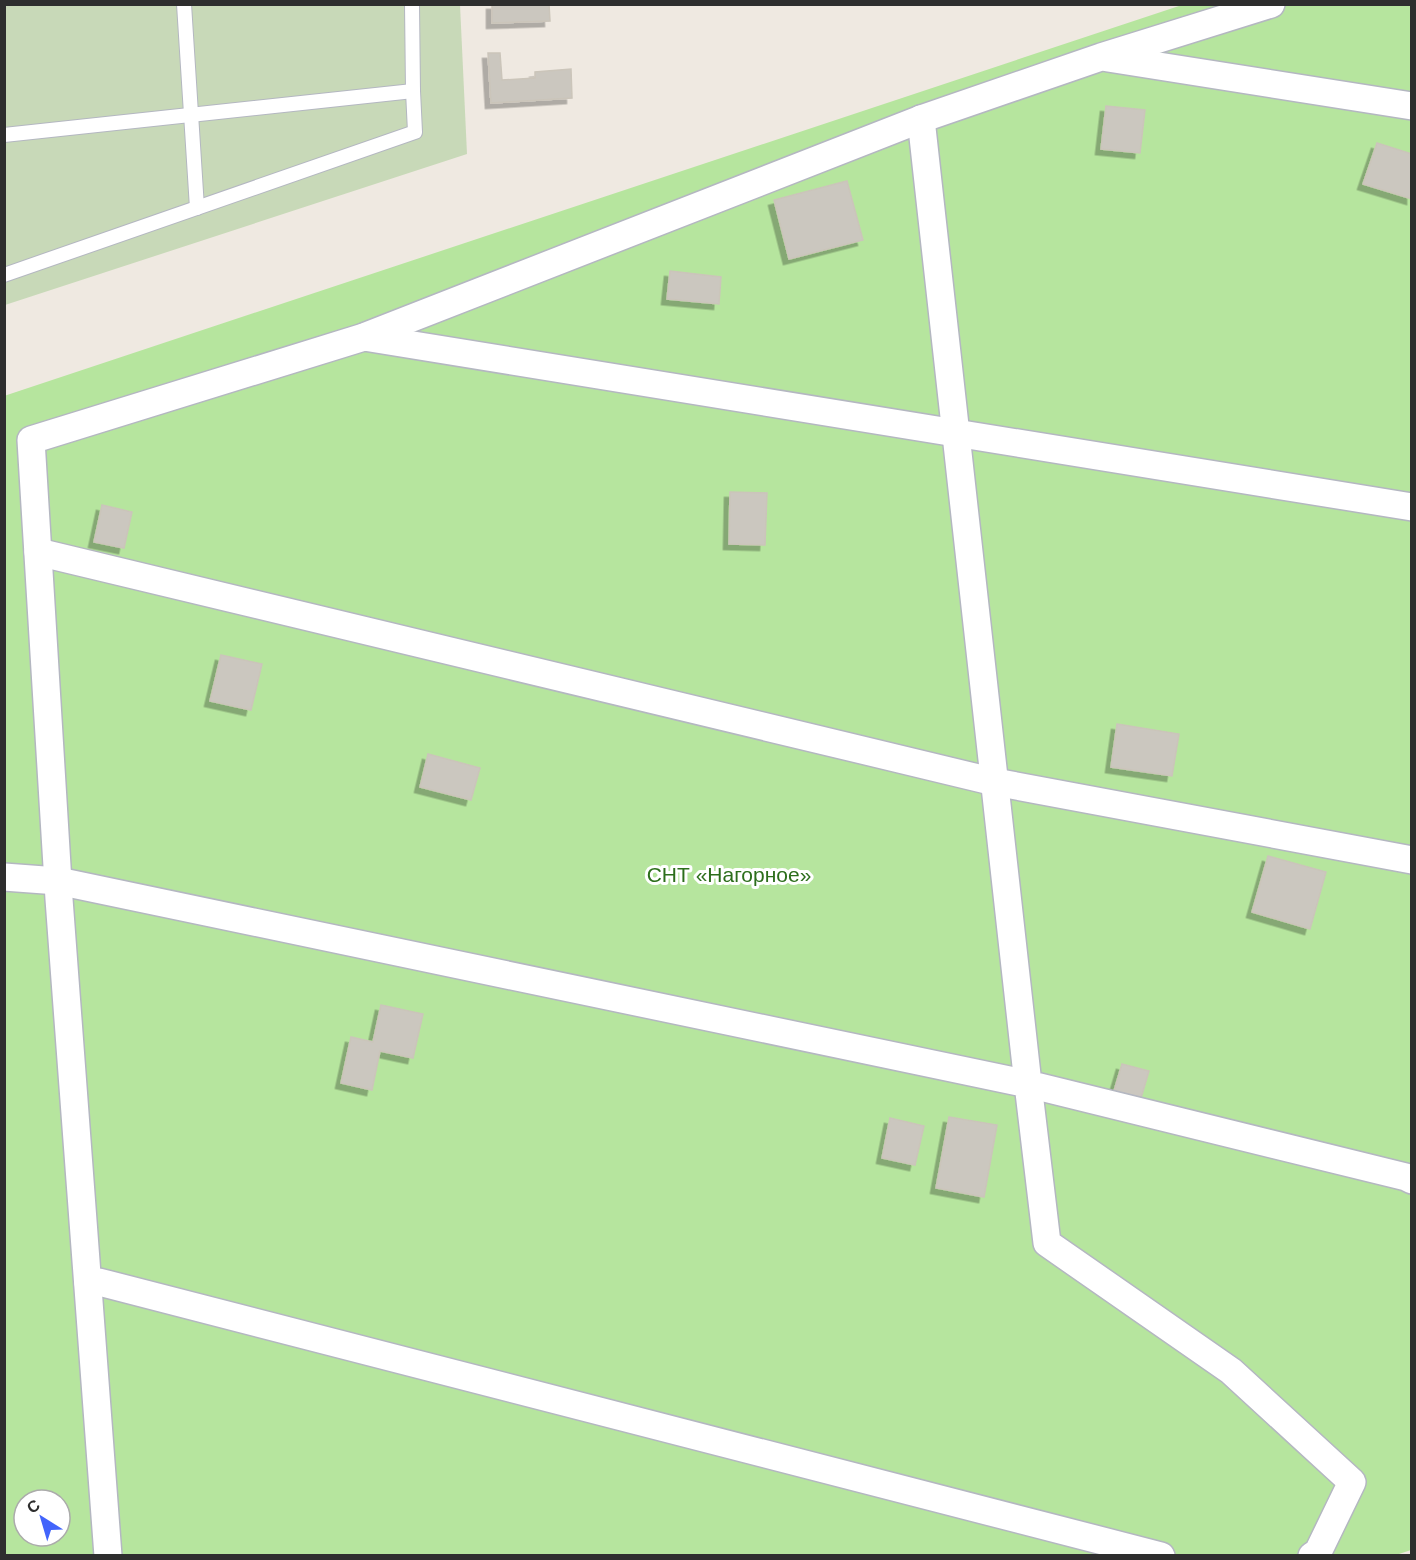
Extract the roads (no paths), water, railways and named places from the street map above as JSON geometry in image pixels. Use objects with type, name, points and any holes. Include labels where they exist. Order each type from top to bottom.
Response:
[{"type":"street","points":[[108,1556],[58,881],[31,440],[364,337],[921,119],[1101,57],[1271,4]]},
{"type":"street","points":[[1101,57],[1412,106]]},
{"type":"street","points":[[921,119],[1047,1243],[1231,1371],[1352,1482],[1323,1552]]},
{"type":"street","points":[[364,337],[1412,507]]},
{"type":"street","points":[[38,552],[994,782],[1412,860]]},
{"type":"street","points":[[4,877],[58,881],[1028,1084],[1412,1180]]},
{"type":"street","points":[[88,1283],[99,1282],[1161,1556]]},
{"type":"lane","points":[[184,4],[197,208]]},
{"type":"lane","points":[[4,275],[415,132],[411,4]]},
{"type":"lane","points":[[4,135],[413,91]]},
{"type":"park label","name":"СНТ «Нагорное»","points":[[729,874]]}]
